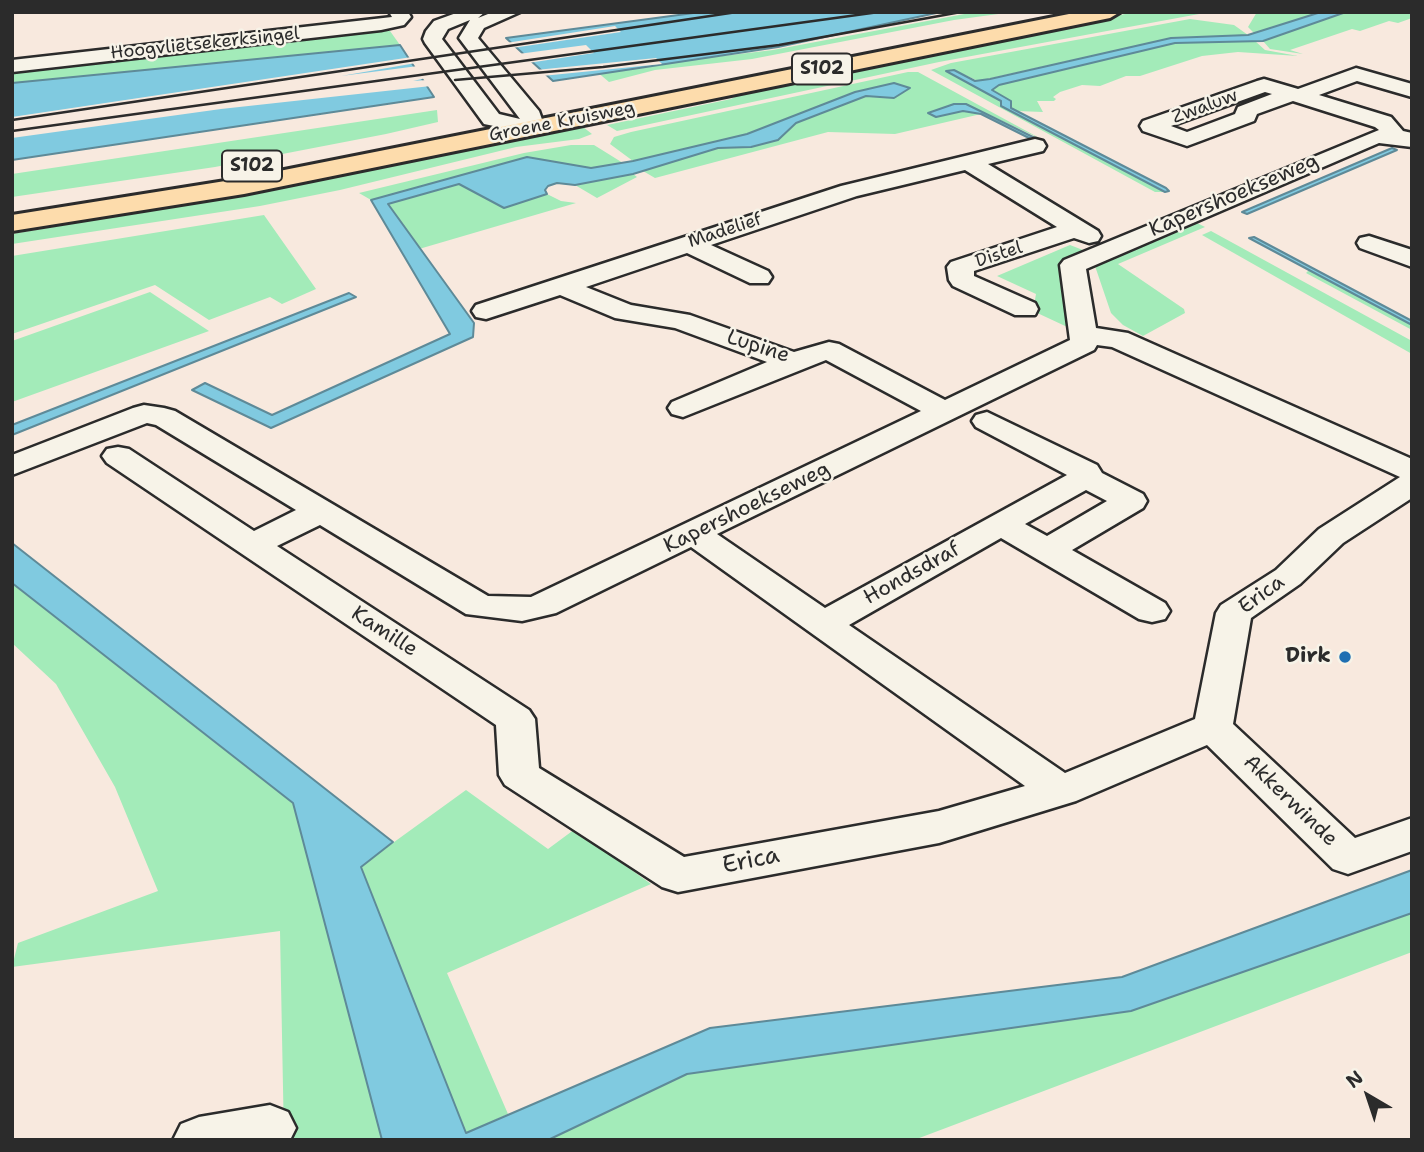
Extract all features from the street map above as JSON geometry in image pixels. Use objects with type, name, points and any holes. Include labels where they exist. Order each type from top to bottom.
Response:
[{"type":"main road","name":"Groene Kruisweg","points":[[12,223],[244,186],[531,120],[1036,12]]},
{"type":"main road","name":"Groene Kruisweg","points":[[12,207],[233,170],[492,119],[531,120],[1110,12]]},
{"type":"street","points":[[476,12],[442,25],[435,30],[432,39],[492,119]]},
{"type":"street","points":[[511,12],[477,24],[468,38],[531,120]]},
{"type":"street","name":"Hoogvlietsekerksingel","points":[[12,66],[398,17]]},
{"type":"street","points":[[1372,79],[1402,68]]},
{"type":"street","name":"Zwaluw","points":[[1372,79],[1356,74],[1296,95],[1245,111],[1247,117],[1187,139],[1151,127],[1264,85],[1296,95],[1383,122],[1403,138]]},
{"type":"street","points":[[1372,79],[1412,91]]},
{"type":"street","name":"Kapershoekseweg","points":[[12,466],[144,414],[164,417],[463,598],[480,606],[499,610],[543,605],[1084,344],[1073,265],[1375,137],[1403,138]]},
{"type":"street","name":"Madelief","points":[[486,311],[849,191],[1035,146]]},
{"type":"street","points":[[968,162],[1111,248]]},
{"type":"street","name":"Distel","points":[[1025,309],[962,279],[960,267],[1076,229]]},
{"type":"street","points":[[1411,229],[1369,243],[1412,259]]},
{"type":"street","points":[[686,243],[759,277]]},
{"type":"street","name":"Lupine","points":[[561,286],[625,312],[680,321],[793,361],[829,350],[945,412]]},
{"type":"street","points":[[1084,335],[1118,339],[1412,471]]},
{"type":"street","points":[[683,408],[793,361]]},
{"type":"street","points":[[987,421],[1086,472],[1086,477],[1131,501],[1047,551]]},
{"type":"street","name":"Kamille","points":[[118,456],[515,719]]},
{"type":"street","name":"Hondsdraf","points":[[823,624],[1086,477]]},
{"type":"street","name":"Erica","points":[[515,719],[519,775],[678,875],[939,827],[1061,791],[1213,727],[1234,613],[1289,577],[1331,537],[1412,484]]},
{"type":"street","points":[[252,545],[319,512]]},
{"type":"street","points":[[1001,524],[1152,611]]},
{"type":"street","points":[[694,533],[1061,791]]},
{"type":"street","name":"Akkerwinde","points":[[1213,727],[1348,858],[1412,834]]},
{"type":"street","points":[[199,1140],[270,1128]]},
{"type":"green space","points":[[975,12],[1013,12],[954,20],[752,59],[655,70],[609,82],[596,71],[773,50]]},
{"type":"green space","points":[[1135,12],[1210,12],[939,62],[617,131],[607,125],[731,99],[745,91]]},
{"type":"green space","points":[[1257,12],[1321,12],[1254,33],[1248,27]]},
{"type":"green space","points":[[1346,12],[1412,12],[1412,18],[1398,23],[1389,21],[1360,31],[1352,29],[1290,50],[1303,54],[1270,49],[1263,41]]},
{"type":"green space","points":[[1190,19],[1234,25],[1248,35],[1171,38],[978,81],[954,70],[946,70],[1001,101],[1001,106],[1165,192],[1155,192],[931,70],[951,63]]},
{"type":"green space","points":[[381,29],[390,31],[400,45],[12,83],[12,70]]},
{"type":"green space","points":[[1255,41],[1265,50],[1298,56],[1238,52],[1202,56],[1140,76],[1126,76],[1100,86],[1082,85],[1060,92],[1053,97],[1056,99],[1054,101],[1037,101],[1043,112],[1017,111],[1010,107],[1012,102],[992,90],[999,85],[1175,43]]},
{"type":"green space","points":[[918,72],[1043,140],[966,104],[954,104],[929,113],[936,117],[963,111],[981,114],[895,134],[828,132],[655,178],[643,171],[718,148],[751,147],[778,140],[796,123],[866,96],[894,98],[855,92],[747,134],[633,161],[610,144],[614,137],[631,132]]},
{"type":"green space","points":[[437,110],[438,122],[386,134],[215,167],[12,197],[12,174]]},
{"type":"green space","points":[[578,123],[592,134],[579,139],[516,147],[340,190],[260,206],[12,244],[12,234],[205,201]]},
{"type":"green space","points":[[571,145],[594,145],[623,163],[591,168],[527,157],[371,200],[359,193],[524,153]]},
{"type":"green space","points":[[633,174],[637,177],[597,198],[575,185]]},
{"type":"green space","points":[[459,184],[504,208],[547,194],[561,201],[576,203],[419,249],[388,204]]},
{"type":"green space","points":[[264,215],[316,289],[282,304],[270,297],[209,320],[155,285],[12,334],[12,256]]},
{"type":"green space","points":[[1197,223],[1205,227],[1118,264],[1184,309],[1185,313],[1143,336],[1123,325],[1111,313],[1095,266]]},
{"type":"green space","points":[[1211,231],[1412,341],[1412,354],[1202,235]]},
{"type":"green space","points":[[1070,245],[1088,252],[1060,265],[1078,332],[1033,311],[1036,294],[997,276]]},
{"type":"green space","points":[[1309,270],[1412,325],[1412,330],[1306,273]]},
{"type":"green space","points":[[150,292],[209,331],[12,402],[12,341]]},
{"type":"green space","points":[[12,583],[293,803],[382,1140],[284,1140],[280,931],[12,967],[18,943],[158,891],[115,787],[56,684],[12,643]]},
{"type":"green space","points":[[466,790],[548,849],[575,829],[651,884],[447,973],[508,1114],[466,1133],[361,866]]},
{"type":"green space","points":[[1412,913],[1412,952],[914,1140],[548,1140],[687,1074],[1131,1011]]},
{"type":"water","points":[[701,12],[941,12],[778,47],[553,81],[506,38]]},
{"type":"water","points":[[1321,12],[1346,12],[1263,41],[1175,43],[999,85],[992,90],[1011,101],[1011,108],[1169,191],[1165,192],[1001,106],[1001,101],[946,71],[954,70],[975,81],[990,79],[1171,38],[1248,35]]},
{"type":"water","points":[[400,45],[434,97],[12,160],[12,83]]},
{"type":"water","points":[[894,83],[910,88],[894,98],[866,96],[796,123],[778,140],[751,147],[718,148],[633,174],[575,185],[557,183],[548,186],[545,190],[547,194],[504,208],[459,184],[388,204],[474,323],[473,337],[271,428],[192,390],[205,383],[272,415],[450,334],[371,200],[527,157],[591,168],[633,161],[747,134],[855,92]]},
{"type":"water","points":[[954,104],[966,104],[1039,140],[1035,141],[981,114],[963,111],[936,117],[928,113]]},
{"type":"water","points":[[1392,148],[1397,150],[1247,214],[1242,212]]},
{"type":"water","points":[[1254,237],[1412,321],[1412,325],[1249,238]]},
{"type":"water","points":[[349,293],[356,297],[12,435],[12,425]]},
{"type":"water","points":[[12,543],[393,842],[361,867],[466,1133],[710,1028],[1122,977],[1412,870],[1412,913],[1131,1011],[687,1074],[548,1140],[382,1140],[293,803],[12,583]]},
{"type":"pier","points":[[615,26],[621,32],[512,48],[506,43]]},
{"type":"pier","points":[[586,45],[594,53],[528,63],[518,54]]},
{"type":"pier","points":[[412,57],[416,63],[341,76],[418,66],[426,78],[413,81],[427,80],[431,86],[221,109],[12,138],[12,117]]},
{"type":"pier","points":[[656,58],[662,64],[542,76],[536,70]]},
{"type":"railway","points":[[12,120],[737,12]]},
{"type":"railway","points":[[12,131],[879,12]]},
{"type":"railway","points":[[455,80],[603,67],[779,45],[961,12]]},
{"type":"place","name":"Dirk","points":[[1345,657]]}]
